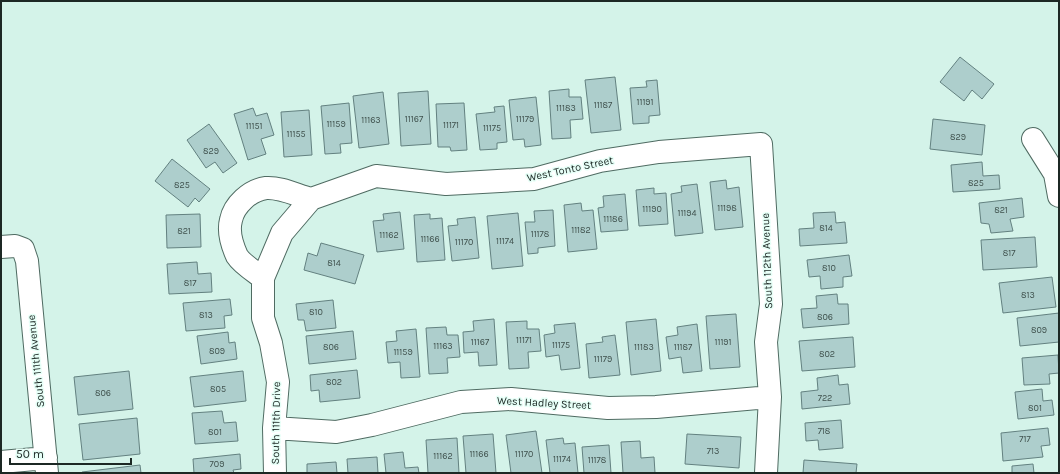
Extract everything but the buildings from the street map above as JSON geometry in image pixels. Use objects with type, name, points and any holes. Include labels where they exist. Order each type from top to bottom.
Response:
[{"type":"street","points":[[1033,139],[1055,174],[1059,196]]},
{"type":"street","name":"West Tonto Street","points":[[310,199],[376,176],[446,184],[534,179],[600,161],[659,152],[761,144]]},
{"type":"street","name":"South 112th Avenue","points":[[761,144],[771,304],[766,342],[770,397],[766,473]]},
{"type":"street","points":[[263,278],[238,257],[230,234],[231,219],[237,207],[247,195],[264,188],[279,189],[310,199]]},
{"type":"street","name":"South 111th Drive","points":[[275,473],[274,428],[278,382],[271,344],[263,318],[263,278],[282,234],[310,199]]},
{"type":"street","name":"South 111th Avenue","points":[[1,247],[15,246],[24,249],[46,466]]},
{"type":"street","name":"West Hadley Street","points":[[274,428],[336,432],[372,425],[461,402],[511,400],[608,408],[656,408],[770,397]]},
{"type":"street","points":[[1,462],[46,466]]}]
